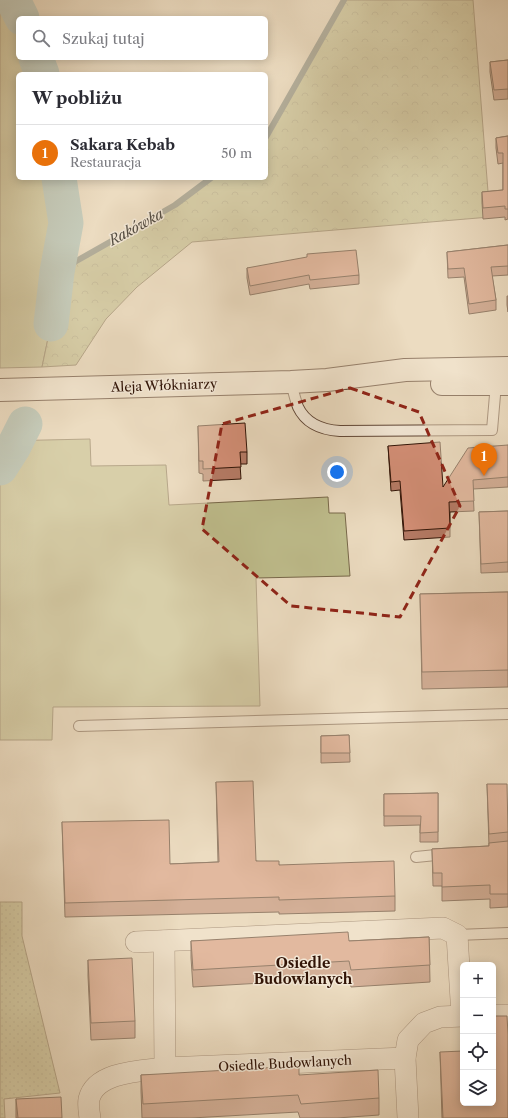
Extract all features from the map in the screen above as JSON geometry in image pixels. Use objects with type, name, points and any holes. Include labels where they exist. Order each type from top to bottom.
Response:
[{"type":"main road","name":"Aleja Włókniarzy","points":[[7,390],[291,382],[327,380],[405,370],[501,376]]},
{"type":"street","points":[[136,942],[443,928],[457,935],[461,998]]},
{"type":"street","points":[[164,941],[165,1068]]},
{"type":"street","points":[[496,1015],[508,1015]]},
{"type":"street","points":[[408,1118],[405,1058],[408,1040],[424,1023],[440,1017],[460,1016]]},
{"type":"street","name":"Osiedle Budowlanych","points":[[90,1118],[89,1100],[92,1093],[99,1084],[116,1075],[165,1068],[405,1058]]},
{"type":"lane","points":[[291,382],[298,406],[302,413],[307,419],[318,427],[329,430],[492,430],[501,376]]},
{"type":"lane","points":[[79,726],[508,714]]},
{"type":"lane","points":[[416,857],[456,854]]},
{"type":"lane","points":[[457,935],[508,933]]},
{"type":"highlighted area","points":[[350,388],[419,412],[460,506],[400,617],[291,606],[202,529],[222,424]]},
{"type":"green space","points":[[0,0],[13,0],[21,16],[16,16],[16,60],[37,60],[41,72],[16,72],[16,180],[59,180],[66,223],[57,272],[51,324],[42,367],[0,368]]},
{"type":"green space","points":[[344,0],[473,0],[490,217],[192,242],[137,287],[106,319],[76,365],[42,367],[51,324],[57,272],[175,205],[208,180],[268,180],[268,133]]},
{"type":"green space","points":[[90,439],[91,466],[166,465],[169,505],[328,497],[329,513],[345,513],[350,576],[256,578],[260,706],[53,707],[52,740],[0,740],[0,441]]},
{"type":"green space","points":[[0,902],[22,902],[22,936],[60,1093],[4,1099],[5,1118],[0,1118]]},
{"type":"building","points":[[508,60],[508,89],[494,90],[490,62]]},
{"type":"building","points":[[508,136],[508,209],[505,209],[505,206],[483,208],[482,192],[503,190],[503,153],[498,153],[496,138]]},
{"type":"building","points":[[508,245],[508,266],[491,267],[496,300],[469,304],[464,268],[448,269],[447,252]]},
{"type":"building","points":[[356,250],[359,275],[310,280],[309,275],[250,286],[247,268],[307,257],[307,254]]},
{"type":"building","points":[[245,423],[247,452],[240,452],[241,467],[203,469],[203,461],[199,461],[198,426]]},
{"type":"building","points":[[440,442],[443,487],[468,448],[508,445],[508,477],[473,480],[474,501],[449,502],[450,528],[404,531],[400,481],[391,482],[388,446]]},
{"type":"building","points":[[508,511],[508,562],[481,564],[479,512]]},
{"type":"building","points":[[508,592],[508,670],[422,672],[420,594]]},
{"type":"building","points":[[349,735],[350,753],[321,753],[321,736]]},
{"type":"building","points":[[253,781],[256,861],[279,861],[279,865],[394,861],[395,896],[279,900],[279,897],[65,903],[62,822],[169,820],[170,864],[219,862],[216,782]]},
{"type":"building","points":[[487,784],[507,784],[508,832],[489,834]]},
{"type":"building","points":[[438,793],[438,832],[420,833],[421,816],[384,816],[384,794]]},
{"type":"building","points":[[508,841],[508,894],[490,894],[490,885],[442,887],[442,873],[433,873],[432,849],[489,846],[489,843]]},
{"type":"building","points":[[348,932],[349,941],[429,937],[430,965],[351,970],[349,961],[193,970],[191,941]]},
{"type":"building","points":[[132,958],[135,1021],[91,1023],[88,960]]},
{"type":"building","points":[[496,1016],[507,1016],[508,1118],[443,1118],[440,1052],[460,1051],[460,1106],[496,1106]]},
{"type":"building","points":[[299,1066],[299,1075],[378,1070],[379,1098],[301,1104],[298,1095],[143,1104],[141,1075]]},
{"type":"building","points":[[61,1097],[62,1118],[18,1118],[16,1099]]},
{"type":"waterway","name":"Rakówka","points":[[13,0],[21,16]]},
{"type":"waterway","name":"Rakówka","points":[[268,133],[344,0]]},
{"type":"waterway","name":"Rakówka","points":[[37,60],[41,72]]},
{"type":"waterway","name":"Rakówka","points":[[51,324],[57,272],[66,223],[59,180]]},
{"type":"waterway","name":"Rakówka","points":[[57,272],[175,205],[208,180]]},
{"type":"waterway","name":"Rakówka","points":[[0,468],[14,446],[25,424]]},
{"type":"place","name":"Sakara Kebab","points":[[484,476]]},
{"type":"district","name":"Osiedle Budowlanych","points":[[303,972]]}]
